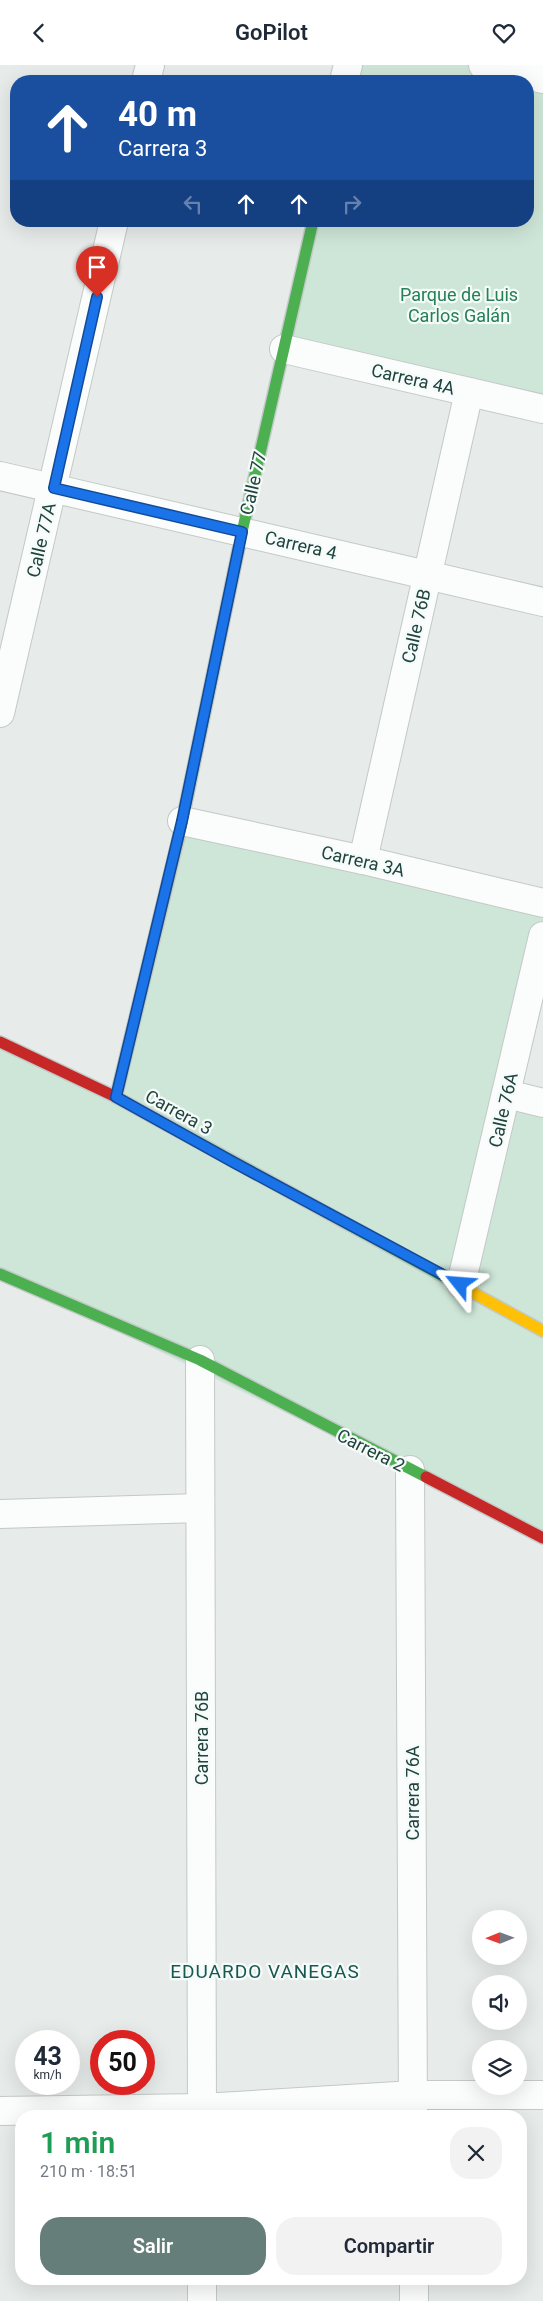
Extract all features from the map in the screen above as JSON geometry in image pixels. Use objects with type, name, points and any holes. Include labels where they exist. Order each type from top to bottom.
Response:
[{"type":"main road","name":"Calle 77","points":[[116,1097],[182,821],[242,532],[312,227]]},
{"type":"main road","name":"Carrera 3","points":[[0,1041],[116,1097],[460,1284]]},
{"type":"main road","points":[[0,1274],[200,1361]]},
{"type":"main road","points":[[460,1284],[543,1331]]},
{"type":"main road","name":"Carrera 2","points":[[200,1361],[543,1538]]},
{"type":"street","points":[[482,65],[526,75]]},
{"type":"street","name":"Calle 77A","points":[[0,713],[54,488],[113,227]]},
{"type":"street","name":"Carrera 4A","points":[[284,349],[543,409]]},
{"type":"street","name":"Calle 76B","points":[[363,860],[469,391]]},
{"type":"street","name":"Carrera 4","points":[[0,476],[543,602]]},
{"type":"street","name":"Carrera 3A","points":[[182,821],[363,860],[543,903]]},
{"type":"street","name":"Calle 76A","points":[[460,1284],[507,1094],[543,936]]},
{"type":"street","points":[[507,1094],[543,1103]]},
{"type":"street","name":"Carrera 76B","points":[[200,1361],[202,2110]]},
{"type":"street","name":"Carrera 76A","points":[[410,1470],[413,2106]]},
{"type":"street","points":[[0,1515],[200,1508]]},
{"type":"street","points":[[272,2110],[413,2106],[543,2095]]},
{"type":"street","points":[[0,2111],[15,2111]]},
{"type":"street","points":[[202,2285],[202,2301]]},
{"type":"street","points":[[414,2285],[414,2301]]},
{"type":"green space","name":"Parque de Luis Carlos Galán","points":[[348,65],[481,65],[525,75],[346,75]]},
{"type":"green space","name":"Parque de Luis Carlos Galán","points":[[534,77],[543,79],[543,409],[284,349],[312,227],[534,227]]},
{"type":"green space","points":[[182,821],[543,903],[543,936],[507,1094],[543,1103],[543,1538],[0,1274],[0,1042],[116,1097]]},
{"type":"traffic: fast","points":[[181,827],[242,532],[312,227]]},
{"type":"traffic: fast","points":[[167,1125],[468,1290]]},
{"type":"traffic: fast","points":[[0,1274],[200,1360],[426,1477]]},
{"type":"traffic: slow","points":[[116,1097],[181,827]]},
{"type":"traffic: slow","points":[[468,1290],[543,1331]]},
{"type":"traffic: jam","points":[[0,1042],[116,1097],[167,1125]]},
{"type":"traffic: jam","points":[[426,1477],[543,1538]]},
{"type":"district","name":"EDUARDO VANEGAS","points":[[265,1971]]},
{"type":"route","points":[[97,297],[54,488],[242,532],[182,821],[116,1097],[460,1284]]}]
